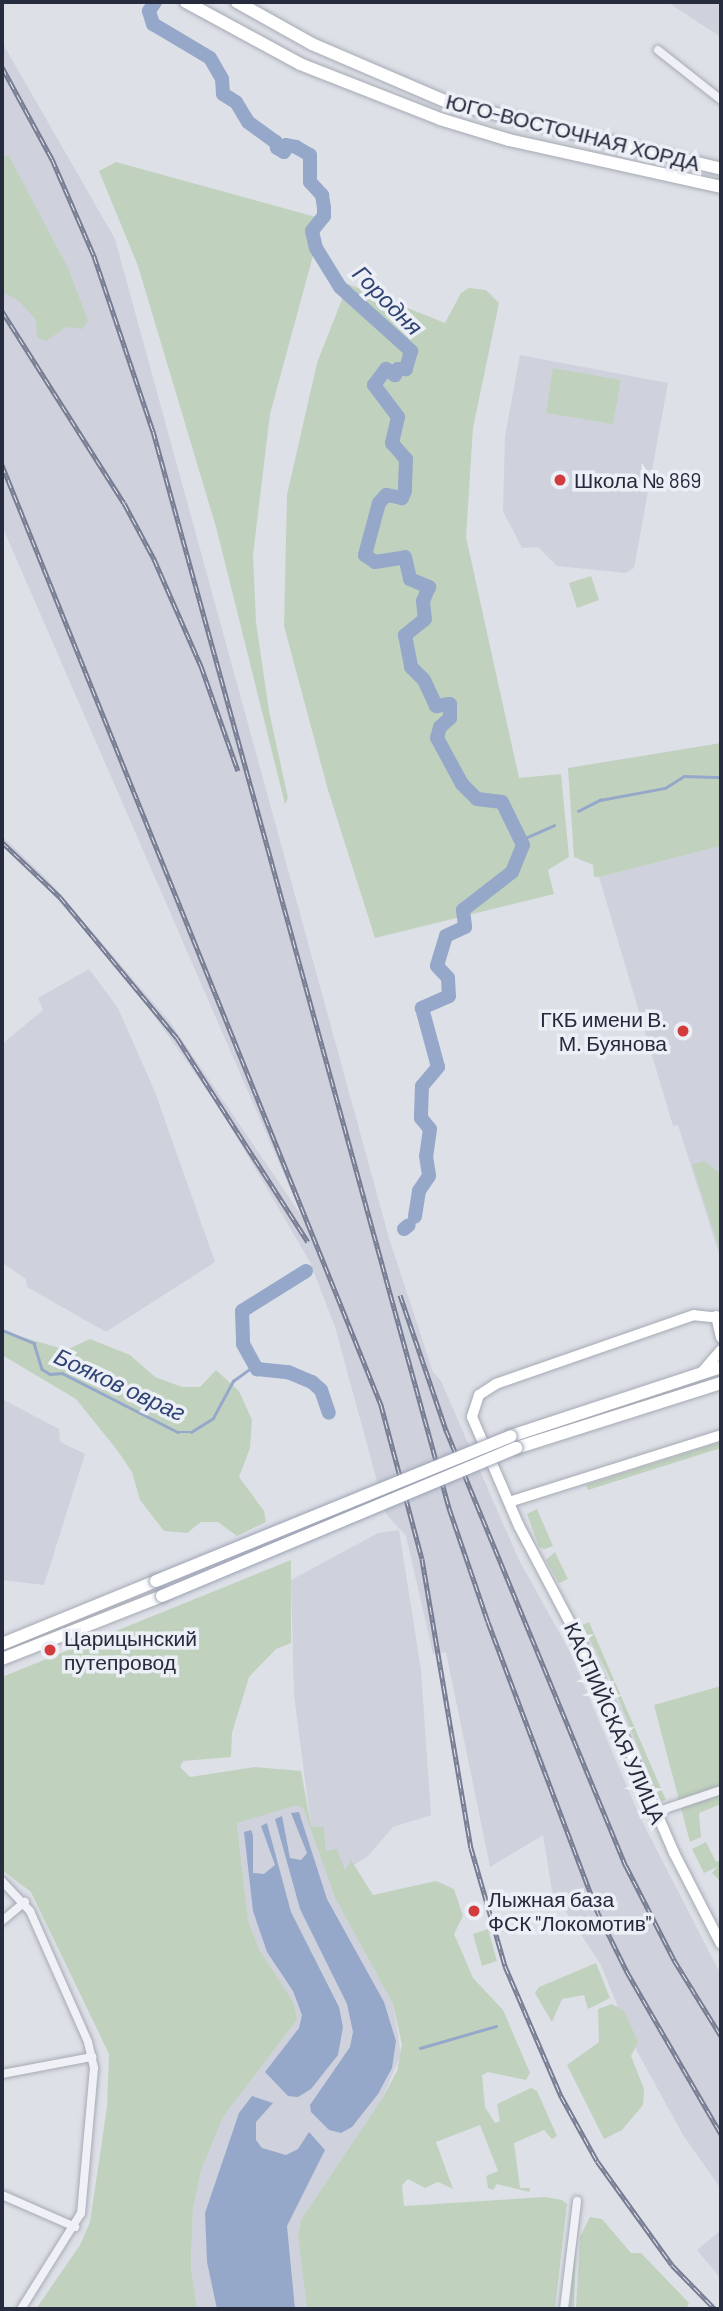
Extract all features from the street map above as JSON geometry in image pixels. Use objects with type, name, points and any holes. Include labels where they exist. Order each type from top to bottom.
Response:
[{"type":"main road","name":"ЮГО-ВОСТОЧНАЯ ХОРДА","points":[[186,2],[300,64],[440,118],[509,140],[721,187]]},
{"type":"main road","name":"ЮГО-ВОСТОЧНАЯ ХОРДА","points":[[237,2],[312,44],[446,102],[721,169]]},
{"type":"main road","name":"КАСПИЙСКАЯ УЛИЦА","points":[[719,1317],[694,1315],[496,1384],[479,1395],[472,1417],[475,1431],[509,1502],[606,1692],[656,1812],[721,1944]]},
{"type":"main road","points":[[719,1317],[721,1337]]},
{"type":"main road","points":[[702,1371],[721,1350]]},
{"type":"main road","points":[[2,1644],[513,1442],[702,1371],[721,1367]]},
{"type":"main road","points":[[2,1659],[162,1596],[513,1442],[721,1383]]},
{"type":"main road","points":[[702,1387],[721,1391]]},
{"type":"main road","points":[[509,1502],[721,1435]]},
{"type":"street","points":[[659,50],[721,100]]},
{"type":"street","points":[[656,1812],[721,1790]]},
{"type":"street","points":[[2,1881],[25,1902],[92,2057],[83,2205],[75,2227],[21,2309]]},
{"type":"street","points":[[2,1921],[25,1902]]},
{"type":"street","points":[[2,2074],[92,2057]]},
{"type":"street","points":[[2,2195],[75,2227]]},
{"type":"street","points":[[564,2309],[577,2201]]},
{"type":"shaded area","points":[[667,2],[721,3],[721,37]]},
{"type":"shaded area","points":[[2,42],[115,239],[389,1238],[433,1372],[441,1381],[519,1560],[569,1650],[639,1815],[721,1975],[721,2189],[683,2135],[632,2042],[601,1965],[552,1891],[543,1835],[490,1867],[446,1652],[433,1654],[406,1536],[386,1514],[335,1327],[310,1262],[219,1107],[135,989],[49,890],[2,845],[2,836],[48,880],[170,1022],[303,1218],[2,526]]},
{"type":"shaded area","points":[[520,355],[668,383],[634,568],[626,573],[557,566],[538,547],[522,548],[503,511],[505,436]]},
{"type":"shaded area","name":"ГКБ имени В. М. Буянова","points":[[721,846],[721,1260],[678,1125],[673,1126],[599,877]]},
{"type":"shaded area","points":[[89,969],[118,1008],[155,1092],[215,1262],[106,1332],[27,1287],[26,1279],[2,1263],[2,1044],[43,1010],[38,998]]},
{"type":"shaded area","points":[[2,1399],[59,1429],[60,1442],[85,1454],[44,1585],[2,1580]]},
{"type":"shaded area","points":[[399,1530],[421,1670],[431,1815],[393,1827],[368,1856],[345,1871],[326,1851],[324,1827],[311,1826],[294,1695],[291,1580],[378,1533]]},
{"type":"shaded area","points":[[294,1806],[303,1808],[335,1898],[393,2004],[401,2054],[382,2099],[299,2227],[307,2309],[197,2309],[191,2267],[193,2210],[201,2171],[223,2117],[297,2020],[294,2003],[259,1949],[248,1920],[237,1822]]},
{"type":"shaded area","points":[[721,2230],[721,2279],[697,2250]]},
{"type":"green space","points":[[2,156],[9,156],[69,270],[88,321],[83,329],[66,327],[46,341],[37,338],[36,320],[19,301],[4,293]]},
{"type":"green space","points":[[116,162],[323,219],[270,414],[253,555],[256,622],[269,711],[288,798],[285,804],[216,527],[138,266],[99,171]]},
{"type":"green space","points":[[348,284],[445,323],[461,293],[469,288],[486,290],[499,303],[473,428],[466,537],[519,778],[561,774],[569,857],[548,870],[554,894],[375,938],[328,790],[284,626],[287,495],[317,363]]},
{"type":"green space","points":[[553,368],[621,380],[613,424],[546,413]]},
{"type":"green space","points":[[591,576],[599,600],[577,608],[569,583]]},
{"type":"green space","points":[[721,743],[721,846],[599,877],[594,877],[593,865],[574,857],[568,768]]},
{"type":"green space","points":[[705,1161],[721,1174],[721,1254],[692,1164]]},
{"type":"green space","points":[[2,1331],[66,1350],[90,1339],[130,1355],[155,1377],[182,1387],[200,1387],[216,1370],[239,1391],[252,1420],[250,1448],[239,1477],[264,1511],[266,1522],[237,1536],[218,1522],[201,1522],[187,1533],[164,1531],[140,1500],[132,1472],[76,1399],[2,1355]]},
{"type":"green space","points":[[721,1442],[721,1448],[588,1490],[586,1485]]},
{"type":"green space","points":[[537,1509],[553,1546],[545,1549],[539,1547],[527,1514]]},
{"type":"green space","points":[[555,1552],[568,1579],[559,1583],[546,1560]]},
{"type":"green space","points":[[291,1560],[291,1643],[276,1649],[249,1677],[232,1733],[231,1757],[183,1761],[180,1767],[190,1777],[255,1767],[301,1771],[311,1826],[324,1827],[326,1851],[337,1849],[345,1870],[351,1860],[373,1895],[436,1881],[454,1889],[463,1916],[454,1934],[473,1978],[503,2010],[530,2073],[526,2080],[488,2072],[482,2075],[485,2107],[495,2123],[500,2121],[497,2104],[531,2088],[537,2091],[557,2136],[552,2139],[544,2130],[514,2143],[520,2188],[530,2188],[529,2192],[497,2184],[493,2190],[488,2188],[486,2176],[498,2171],[480,2125],[436,2142],[453,2189],[438,2182],[425,2188],[408,2179],[402,2185],[404,2206],[545,2197],[562,2200],[567,2204],[555,2309],[307,2309],[298,2235],[301,2220],[382,2099],[397,2071],[402,2045],[393,2004],[335,1898],[303,1808],[294,1806],[237,1823],[248,1920],[259,1949],[294,2003],[297,2020],[223,2117],[201,2171],[193,2210],[191,2267],[197,2309],[36,2309],[80,2245],[90,2222],[107,2107],[109,2054],[31,1892],[2,1870],[2,1677]]},
{"type":"green space","points":[[589,1622],[666,1800],[661,1802],[607,1672],[582,1625]]},
{"type":"green space","points":[[721,1686],[721,1804],[699,1813],[701,1837],[690,1842],[654,1705]]},
{"type":"green space","points":[[706,1842],[716,1862],[721,1860],[721,1882],[712,1873],[717,1867],[704,1873],[692,1849]]},
{"type":"green space","points":[[488,1929],[497,1961],[482,1966],[473,1934]]},
{"type":"green space","points":[[596,1963],[610,1998],[588,2009],[584,1995],[562,1999],[552,2022],[535,1993],[539,1987]]},
{"type":"green space","points":[[612,2004],[624,2011],[638,2042],[631,2056],[644,2089],[643,2105],[622,2130],[604,2139],[567,2065],[599,2042],[598,2009]]},
{"type":"green space","points":[[590,2217],[602,2219],[631,2253],[641,2253],[689,2303],[686,2309],[576,2309],[580,2237]]},
{"type":"green space","points":[[576,2232],[574,2309],[570,2309],[574,2253]]},
{"type":"water","points":[[299,1812],[327,1899],[384,2002],[396,2041],[392,2068],[378,2094],[352,2127],[341,2133],[329,2130],[311,2112],[310,2105],[350,2047],[353,2032],[347,2004],[300,1909],[275,1819],[282,1816],[290,1858],[301,1860],[307,1853],[291,1813]]},
{"type":"water","points":[[267,1823],[291,1912],[339,2007],[343,2027],[338,2055],[311,2089],[298,2097],[288,2096],[265,2072],[299,2028],[302,2015],[293,1991],[267,1952],[253,1911],[244,1832],[251,1830],[253,1835],[253,1873],[264,1874],[275,1865],[261,1826]]},
{"type":"water","points":[[252,2096],[273,2103],[256,2122],[256,2140],[262,2148],[286,2155],[298,2149],[309,2132],[325,2150],[287,2226],[295,2309],[217,2309],[207,2262],[205,2213],[239,2113]]},
{"type":"waterway","name":"Городня","points":[[155,2],[149,11],[153,24],[210,58],[222,79],[223,94],[236,102],[248,122],[276,142],[277,148],[284,152],[286,145],[310,155],[310,182],[322,195],[324,207],[324,216],[312,231],[316,248],[340,287],[411,351],[406,369],[398,369],[395,375],[386,369],[374,385],[398,417],[392,443],[406,459],[405,491],[402,498],[386,495],[379,503],[365,555],[375,562],[405,557],[410,579],[429,587],[423,601],[425,619],[405,635],[411,667],[424,680],[436,706],[450,704],[450,718],[440,727],[437,738],[462,784],[477,799],[502,802],[523,845],[512,872],[463,910],[465,927],[446,936],[437,966],[448,978],[449,996],[422,1008],[438,1067],[422,1086],[421,1118],[430,1129],[426,1156],[429,1176],[419,1191],[415,1217]]},
{"type":"waterway","points":[[578,811],[600,800],[665,788],[684,776],[721,777]]},
{"type":"waterway","points":[[521,840],[554,825]]},
{"type":"waterway","name":"Городня","points":[[404,1229],[409,1225]]},
{"type":"waterway","name":"Городня","points":[[306,1271],[242,1311],[243,1344],[257,1369],[288,1372],[312,1382],[321,1390],[329,1413]]},
{"type":"waterway","name":"Бояков овраг","points":[[2,1330],[34,1343],[42,1369],[50,1374],[62,1373],[178,1432],[191,1432],[213,1418],[233,1381],[254,1366]]},
{"type":"waterway","points":[[420,2048],[496,2026]]},
{"type":"railway","points":[[2,67],[52,159],[94,256],[153,431],[449,1508],[488,1622],[598,1913],[627,1972],[721,2134]]},
{"type":"railway","points":[[2,311],[124,503],[154,559],[201,666],[238,771]]},
{"type":"railway","points":[[2,465],[381,1405],[422,1559],[471,1848],[505,1966],[561,2096],[597,2161],[672,2265],[715,2309]]},
{"type":"railway","points":[[2,842],[60,897],[177,1038],[308,1242]]},
{"type":"railway","points":[[400,1295],[446,1430],[626,1866],[674,1960],[721,2036]]},
{"type":"place","name":"Школа № 869","points":[[560,480]]},
{"type":"place","name":"ГКБ имени В. М. Буянова","points":[[683,1031]]},
{"type":"place","name":"Царицынский путепровод","points":[[50,1650]]},
{"type":"place","name":"Лыжная база ФСК \"Локомотив\"","points":[[474,1911]]}]
